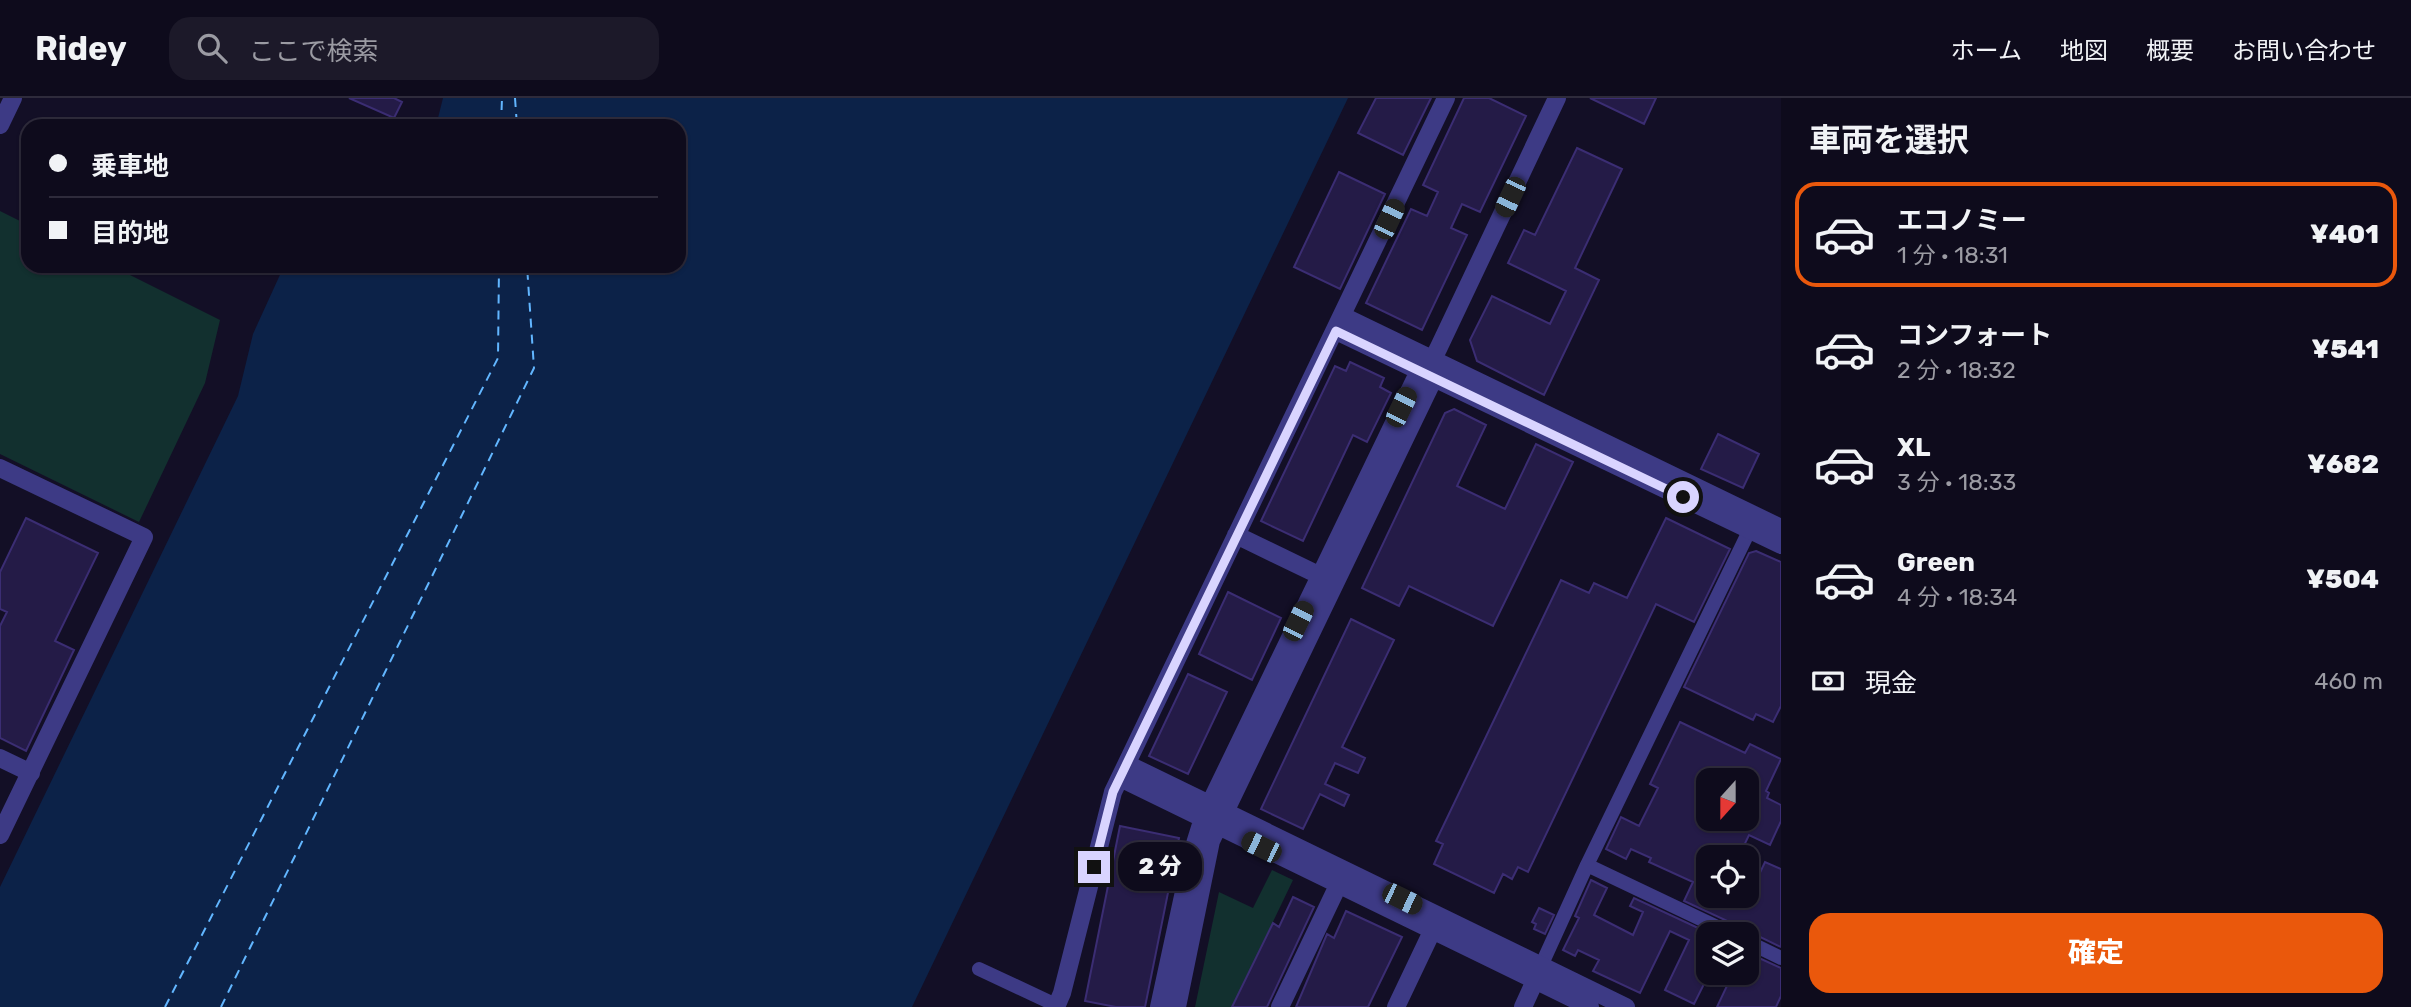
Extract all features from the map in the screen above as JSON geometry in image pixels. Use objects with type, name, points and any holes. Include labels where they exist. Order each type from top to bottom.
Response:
[{"type":"street","points":[[0,125],[13,98]]},
{"type":"street","points":[[979,969],[1057,1006],[1113,792],[1446,98]]},
{"type":"street","points":[[1158,1007],[1193,850],[1214,816],[1557,98]]},
{"type":"street","points":[[1340,323],[1429,369],[1753,522],[1781,528]]},
{"type":"street","points":[[0,468],[144,537],[0,835]]},
{"type":"street","points":[[1753,522],[1781,545]]},
{"type":"street","points":[[1523,1007],[1587,865],[1753,522]]},
{"type":"street","points":[[1236,535],[1328,579]]},
{"type":"street","points":[[0,758],[31,772]]},
{"type":"street","points":[[1123,771],[1538,974],[1626,1007]]},
{"type":"street","points":[[1177,1007],[1214,816]]},
{"type":"street","points":[[1587,865],[1707,922]]},
{"type":"street","points":[[1280,1007],[1341,879]]},
{"type":"street","points":[[1396,1007],[1436,924]]},
{"type":"street","points":[[1759,948],[1781,958]]},
{"type":"street","points":[[1538,974],[1590,1007]]},
{"type":"green space","points":[[0,211],[21,222],[21,273],[126,273],[220,320],[205,383],[139,522],[0,454]]},
{"type":"green space","points":[[1272,870],[1293,880],[1232,1007],[1195,1007],[1219,892],[1253,908]]},
{"type":"water","points":[[443,98],[1348,98],[912,1007],[0,1007],[0,887],[238,396],[253,334],[281,273],[686,273],[686,119],[438,119]]},
{"type":"building","points":[[349,98],[394,98],[402,102],[394,118]]},
{"type":"building","points":[[1376,98],[1431,98],[1403,155],[1358,133]]},
{"type":"building","points":[[1464,98],[1489,98],[1526,116],[1480,212],[1462,204],[1451,228],[1467,235],[1422,330],[1366,303],[1411,209],[1427,216],[1438,192],[1423,185]]},
{"type":"building","points":[[1590,98],[1656,98],[1644,124]]},
{"type":"building","points":[[1577,148],[1622,169],[1575,268],[1599,280],[1544,395],[1477,361],[1470,340],[1492,296],[1550,324],[1566,291],[1508,263],[1524,230],[1535,235]]},
{"type":"building","points":[[1339,172],[1385,194],[1340,289],[1294,267]]},
{"type":"building","points":[[1350,362],[1384,378],[1380,387],[1391,393],[1367,442],[1353,435],[1303,541],[1261,521],[1335,366],[1346,371]]},
{"type":"building","points":[[1454,409],[1486,425],[1457,486],[1505,509],[1536,444],[1573,462],[1493,626],[1409,586],[1399,606],[1362,588],[1445,413]]},
{"type":"building","points":[[1718,434],[1759,454],[1743,488],[1701,469]]},
{"type":"building","points":[[26,518],[98,553],[55,641],[74,650],[26,751],[0,738],[0,626],[7,612],[0,609],[0,572]]},
{"type":"building","points":[[1666,518],[1730,549],[1694,622],[1656,604],[1528,872],[1518,867],[1512,879],[1503,874],[1494,893],[1434,864],[1443,844],[1436,841],[1561,580],[1589,593],[1594,583],[1627,598]]},
{"type":"building","points":[[1756,551],[1781,562],[1781,706],[1773,722],[1756,714],[1753,720],[1684,687],[1749,553]]},
{"type":"building","points":[[1228,592],[1281,618],[1252,680],[1199,654]]},
{"type":"building","points":[[1351,619],[1394,640],[1342,747],[1365,758],[1358,773],[1335,763],[1325,784],[1349,795],[1344,806],[1320,794],[1303,829],[1261,809]]},
{"type":"building","points":[[1188,674],[1227,692],[1188,774],[1149,756]]},
{"type":"building","points":[[1680,722],[1745,753],[1750,744],[1781,759],[1766,791],[1769,793],[1767,798],[1781,805],[1781,821],[1770,845],[1749,835],[1744,845],[1696,845],[1696,907],[1684,901],[1693,882],[1649,862],[1651,858],[1631,849],[1626,859],[1606,849],[1621,817],[1639,826],[1658,788],[1650,784]]},
{"type":"building","points":[[1120,826],[1179,838],[1145,1007],[1116,1007],[1085,1001]]},
{"type":"building","points":[[1765,862],[1781,869],[1781,947],[1759,936],[1759,922],[1730,922],[1699,908],[1759,908],[1759,875]]},
{"type":"building","points":[[1591,880],[1607,888],[1594,915],[1633,935],[1643,912],[1630,906],[1634,898],[1696,927],[1696,985],[1704,985],[1694,1004],[1665,990],[1689,940],[1670,931],[1640,993],[1593,971],[1599,960],[1578,950],[1575,956],[1563,950],[1579,918],[1575,916]]},
{"type":"building","points":[[1293,897],[1314,907],[1267,1007],[1232,1007],[1273,923],[1279,927]]},
{"type":"building","points":[[1539,908],[1554,915],[1545,934],[1534,929],[1536,924],[1532,922]]},
{"type":"building","points":[[1346,911],[1402,937],[1368,1007],[1296,1007],[1327,934],[1334,938]]},
{"type":"building","points":[[1759,958],[1781,968],[1781,996],[1776,1007],[1717,1007],[1727,985],[1759,985]]},
{"type":"ferry route","points":[[501,119],[502,98]]},
{"type":"ferry route","points":[[515,98],[516,119]]},
{"type":"ferry route","points":[[165,1007],[498,358],[499,273]]},
{"type":"ferry route","points":[[221,1007],[534,368],[527,273]]},
{"type":"route","points":[[1094,867],[1113,792],[1336,331],[1683,497]]}]
